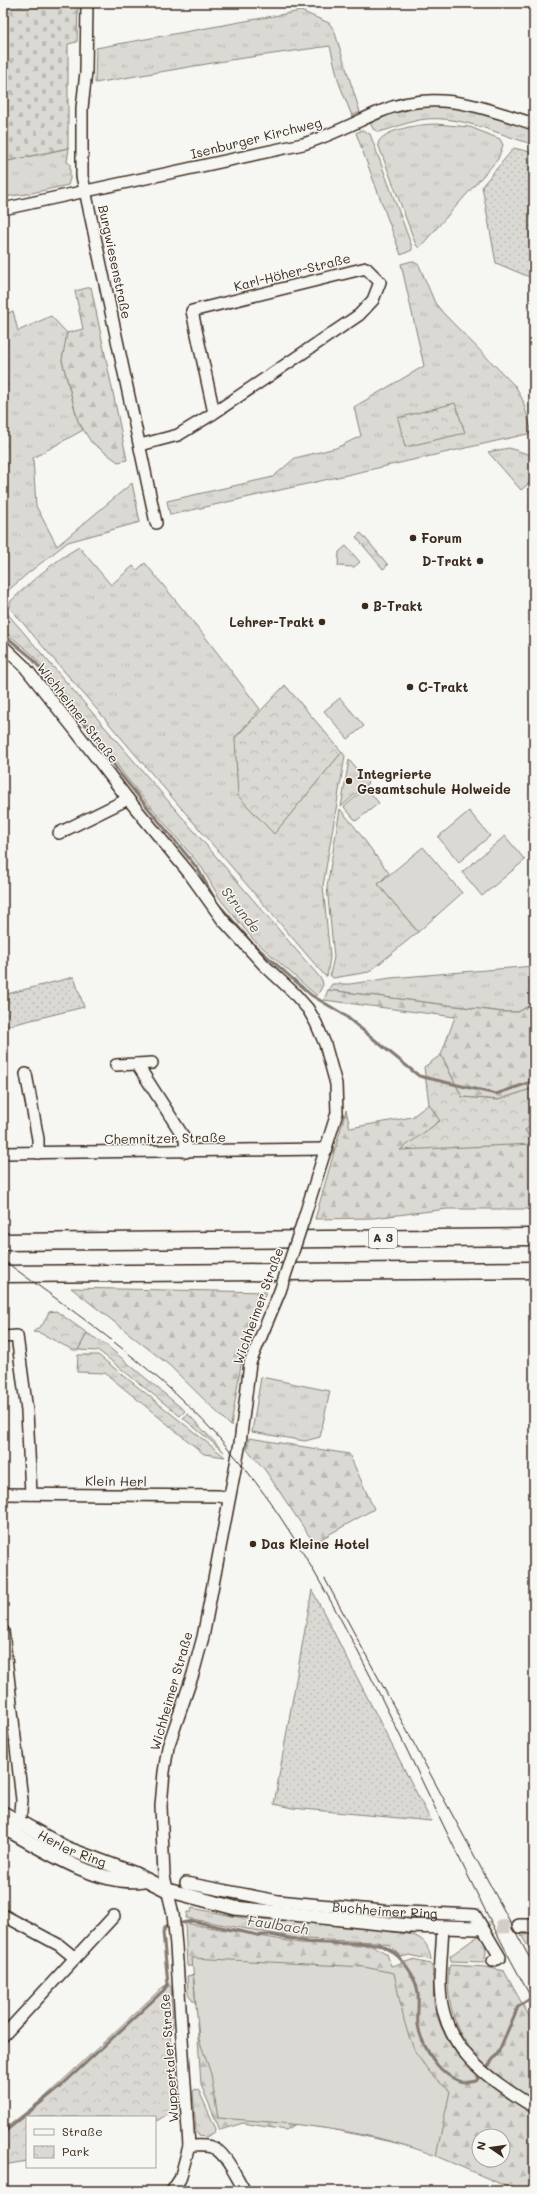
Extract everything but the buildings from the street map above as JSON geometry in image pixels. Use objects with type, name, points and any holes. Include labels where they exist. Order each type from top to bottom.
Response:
[{"type":"highway","name":"A 3","points":[[3,1242],[534,1237]]},
{"type":"highway","points":[[3,1274],[534,1270]]},
{"type":"main road","name":"Herler Ring","points":[[3,1813],[11,1827],[132,1873],[143,1880],[167,1890]]},
{"type":"main road","name":"Buchheimer Ring","points":[[167,1890],[235,1908],[263,1912],[443,1927],[478,1928]]},
{"type":"main road","points":[[519,1926],[534,1926]]},
{"type":"street","name":"Burgwiesenstraße","points":[[87,3],[87,58],[82,124],[82,168],[85,191],[156,523]]},
{"type":"street","name":"Isenburger Kirchweg","points":[[3,209],[303,144],[321,139],[380,111],[418,101],[462,102],[534,124]]},
{"type":"street","name":"Karl-Höher-Straße","points":[[140,445],[178,435],[214,413],[359,315],[373,300],[380,282],[366,268],[192,311],[214,413]]},
{"type":"street","name":"Wichheimer Straße","points":[[3,646],[31,675],[128,799],[189,873],[222,919],[308,1009],[325,1044],[331,1061],[337,1091],[337,1113],[327,1150],[280,1291],[250,1363],[240,1443],[203,1638],[193,1674],[168,1747],[161,1806],[164,1876],[167,1890]]},
{"type":"street","points":[[59,833],[128,799]]},
{"type":"street","points":[[116,1065],[152,1063]]},
{"type":"street","points":[[137,1064],[185,1139],[186,1152]]},
{"type":"street","points":[[26,1074],[38,1139],[38,1153]]},
{"type":"street","name":"Chemnitzer Straße","points":[[3,1153],[327,1150]]},
{"type":"street","points":[[3,1337],[17,1336],[27,1411],[31,1494]]},
{"type":"street","name":"Klein Herl","points":[[3,1494],[219,1496],[229,1498]]},
{"type":"street","points":[[3,1631],[22,1800],[11,1827]]},
{"type":"street","name":"Buchheimer Ring","points":[[186,1883],[278,1901],[383,1911],[476,1915],[500,1958],[493,1961]]},
{"type":"street","name":"Wuppertaler Straße","points":[[167,1890],[175,1930],[189,2146],[180,2179],[172,2191]]},
{"type":"street","points":[[235,1908],[240,1894]]},
{"type":"street","points":[[3,1915],[59,1945],[76,1958]]},
{"type":"street","points":[[3,2036],[114,1916]]},
{"type":"street","points":[[443,1927],[440,1987],[442,2004],[446,2020],[458,2045],[476,2067],[534,2107]]},
{"type":"street","points":[[189,2146],[210,2146],[217,2149],[245,2191]]},
{"type":"green space","points":[[3,3],[78,3],[77,42],[68,44],[68,148],[3,162]]},
{"type":"green space","points":[[301,11],[329,23],[334,30],[360,112],[352,116],[339,83],[330,46],[230,60],[95,83],[96,48]]},
{"type":"green space","points":[[429,105],[466,107],[532,129],[534,137],[532,144],[453,120],[426,119],[379,132],[373,129],[370,122],[398,110]]},
{"type":"green space","points":[[436,124],[470,127],[500,139],[503,145],[498,159],[419,248],[416,245],[378,144],[381,139],[394,131],[413,126]]},
{"type":"green space","points":[[362,130],[370,134],[412,247],[412,250],[401,255],[356,133]]},
{"type":"green space","points":[[69,148],[67,162],[70,164],[70,179],[68,185],[27,194],[3,197],[3,162]]},
{"type":"green space","points":[[514,148],[534,153],[534,279],[496,263],[482,186]]},
{"type":"green space","points":[[412,261],[419,265],[435,303],[444,314],[516,387],[523,401],[532,433],[170,515],[167,501],[273,477],[295,458],[336,448],[361,436],[354,407],[424,366],[401,264]]},
{"type":"green space","points":[[91,287],[127,460],[118,462],[91,442],[78,421],[62,360],[67,333],[83,329],[75,291]]},
{"type":"green space","points":[[13,311],[18,331],[51,316],[67,333],[73,350],[62,360],[78,421],[83,430],[33,458],[36,506],[57,546],[132,483],[140,522],[68,542],[3,595],[3,315]]},
{"type":"green space","points":[[455,403],[465,433],[405,447],[398,418]]},
{"type":"green space","points":[[509,448],[534,456],[534,479],[521,490],[488,452]]},
{"type":"green space","points":[[361,533],[388,565],[383,569],[356,537]]},
{"type":"green space","points":[[346,546],[360,562],[354,567],[338,566],[339,552]]},
{"type":"green space","points":[[79,547],[111,585],[133,566],[137,570],[145,563],[203,634],[260,709],[235,738],[274,833],[342,752],[345,756],[323,886],[330,957],[327,976],[325,976],[10,608],[10,602],[34,579],[51,565]]},
{"type":"green space","points":[[6,612],[322,980],[323,985],[317,996],[253,939],[220,899],[202,868],[125,776],[96,734],[32,654],[3,630],[3,615]]},
{"type":"green space","points":[[285,685],[342,752],[274,834],[238,796],[235,738]]},
{"type":"green space","points":[[340,698],[364,726],[348,739],[324,711]]},
{"type":"green space","points":[[349,760],[368,783],[341,807]]},
{"type":"green space","points":[[366,788],[379,803],[356,821],[344,807]]},
{"type":"green space","points":[[340,809],[353,824],[389,873],[378,884],[418,932],[369,972],[333,978],[330,975],[334,957],[327,887]]},
{"type":"green space","points":[[469,811],[490,836],[459,862],[438,837]]},
{"type":"green space","points":[[505,836],[525,860],[482,896],[462,872]]},
{"type":"green space","points":[[423,847],[462,893],[418,932],[378,884]]},
{"type":"green space","points":[[534,966],[534,1003],[518,1012],[503,1012],[328,990],[332,984],[350,984],[391,978]]},
{"type":"green space","points":[[74,977],[84,1007],[3,1027],[3,995]]},
{"type":"green space","points":[[328,990],[503,1012],[518,1012],[534,1003],[534,1088],[498,1100],[462,1097],[441,1055],[455,1017],[324,1000]]},
{"type":"green space","points":[[441,1055],[462,1097],[498,1100],[534,1088],[534,1124],[525,1130],[534,1144],[400,1150],[440,1121],[429,1104],[424,1067]]},
{"type":"green space","points":[[429,1104],[440,1120],[426,1132],[533,1143],[525,1130],[534,1124],[534,1209],[447,1209],[373,1218],[315,1219],[346,1110],[350,1128],[412,1117]]},
{"type":"green space","points":[[71,1288],[266,1292],[244,1346],[231,1426],[169,1365]]},
{"type":"green space","points":[[56,1311],[87,1333],[78,1350],[73,1350],[40,1333],[33,1332],[43,1324],[49,1312]]},
{"type":"green space","points":[[87,1333],[106,1345],[185,1411],[180,1416],[99,1351],[78,1350]]},
{"type":"green space","points":[[78,1355],[98,1355],[225,1457],[204,1454],[105,1373],[77,1372]]},
{"type":"green space","points":[[261,1377],[330,1391],[320,1437],[305,1441],[252,1432]]},
{"type":"green space","points":[[188,1414],[224,1452],[183,1418]]},
{"type":"green space","points":[[249,1438],[349,1454],[374,1509],[314,1543],[265,1470],[247,1449]]},
{"type":"green space","points":[[312,1590],[431,1821],[292,1808],[274,1804]]},
{"type":"green space","points":[[192,1908],[248,1919],[306,1919],[413,1935],[421,1939],[427,1946],[431,1960],[410,1955],[401,1957],[389,1945],[377,1942],[302,1939],[186,1918],[187,1912],[191,1912]]},
{"type":"green space","points":[[185,1923],[300,1943],[374,1946],[387,1954],[391,1966],[412,1960],[431,1964],[435,2009],[450,2045],[473,2071],[502,2093],[534,2113],[534,2191],[520,2191],[510,2188],[422,2150],[331,2129],[296,2124],[286,2130],[243,2123],[220,2130],[201,2085],[197,2022],[207,2027],[223,1968],[187,1966]]},
{"type":"green space","points":[[534,1934],[534,1956],[521,1935]]},
{"type":"green space","points":[[478,1936],[485,1939],[486,1953],[484,1962],[451,1961],[450,1956]]},
{"type":"green space","points":[[192,1958],[364,1967],[394,1973],[405,2023],[416,2052],[424,2065],[435,2078],[450,2091],[436,2156],[383,2139],[356,2133],[301,2125],[218,2118],[211,2074],[199,2039]]},
{"type":"green space","points":[[450,1965],[486,1967],[504,1971],[534,2025],[534,2101],[490,2069],[468,2046],[459,2031],[453,2014],[448,1988]]},
{"type":"green space","points":[[193,1975],[196,2004],[188,1994],[187,1976]]},
{"type":"green space","points":[[164,1986],[171,1986],[173,2026],[170,2032],[174,2110],[156,2121],[156,2116],[26,2116],[26,2161],[3,2165],[3,2130],[45,2097]]},
{"type":"green space","points":[[195,2089],[199,2091],[216,2129],[215,2132],[206,2137],[199,2136],[196,2131],[193,2092]]},
{"type":"waterway","name":"Strunde","points":[[3,634],[31,657],[94,736],[121,775],[198,869],[217,903],[251,942],[311,995],[343,1014],[419,1076],[496,1094],[534,1081]]},
{"type":"waterway","name":"Faulbach","points":[[3,2133],[61,2086],[164,1990],[168,1984],[163,1932],[166,1926],[192,1921],[258,1935],[271,1935],[307,1942],[378,1944],[385,1947],[392,1951],[404,1963],[414,1978],[418,1994],[418,2025],[420,2035],[430,2056],[446,2073],[455,2079],[465,2082],[476,2081],[498,2053],[518,2007],[534,1996]]},
{"type":"tunnel","points":[[478,1928],[519,1926]]},
{"type":"tram line","points":[[3,1260],[92,1325],[150,1371],[177,1395],[228,1448],[264,1494],[312,1567],[354,1644],[487,1914],[534,2003]]},
{"type":"tram line","points":[[325,1579],[534,1966]]},
{"type":"place","name":"Forum","points":[[413,538]]},
{"type":"place","name":"D-Trakt","points":[[480,561]]},
{"type":"place","name":"B-Trakt","points":[[365,606]]},
{"type":"place","name":"Lehrer-Trakt","points":[[322,622]]},
{"type":"place","name":"C-Trakt","points":[[410,687]]},
{"type":"place","name":"Integrierte Gesamtschule Holweide","points":[[349,781]]},
{"type":"place","name":"Das Kleine Hotel","points":[[253,1544]]}]
